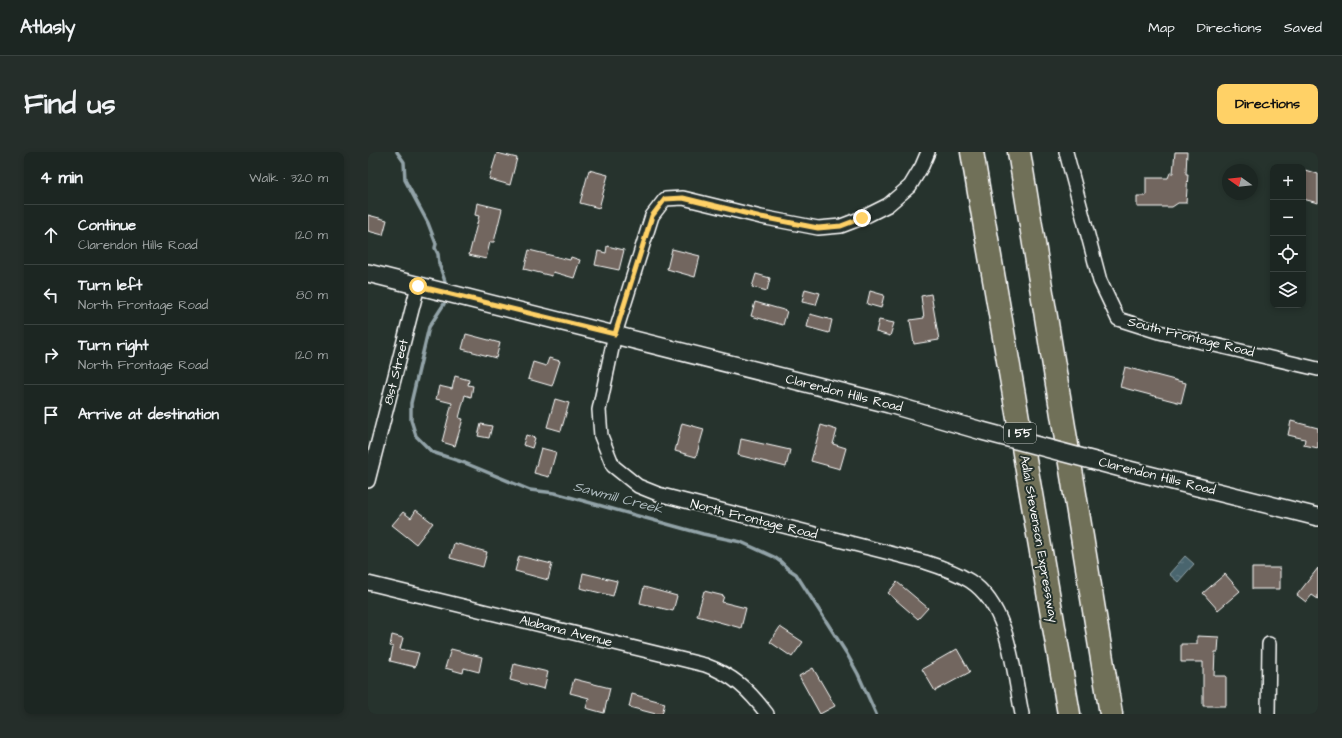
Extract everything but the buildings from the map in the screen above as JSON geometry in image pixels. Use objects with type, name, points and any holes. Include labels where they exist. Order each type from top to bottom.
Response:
[{"type":"highway","name":"Adlai Stevenson Expressway","points":[[972,152],[1069,714]]},
{"type":"highway","points":[[1019,152],[1111,714]]},
{"type":"street","name":"North Frontage Road","points":[[928,152],[922,166],[910,186],[888,205],[862,218],[841,226],[818,228],[761,217],[683,198],[665,199],[652,216],[615,334],[599,410],[601,436],[613,466],[638,486],[658,494],[925,562],[944,568],[971,581],[982,590],[992,602],[1005,631],[1022,714]]},
{"type":"street","name":"South Frontage Road","points":[[1066,152],[1100,281],[1118,319],[1159,332],[1318,369]]},
{"type":"street","name":"Clarendon Hills Road","points":[[368,273],[889,404],[982,431],[1125,469],[1318,516]]},
{"type":"street","name":"81st Street","points":[[368,481],[418,286]]},
{"type":"street","name":"Alabama Avenue","points":[[368,583],[705,664],[727,674],[742,685],[766,714]]},
{"type":"street","points":[[1268,714],[1269,644]]},
{"type":"water","points":[[1185,556],[1194,564],[1178,582],[1169,574]]},
{"type":"waterway","name":"Sawmill Creek","points":[[397,152],[404,162],[405,180],[428,223],[436,244],[435,248],[438,254],[439,264],[447,287]]},
{"type":"waterway","name":"Sawmill Creek","points":[[444,304],[429,327],[411,403],[411,420],[416,436],[432,452],[465,463],[530,490],[555,493],[703,534],[741,542],[774,557],[796,574],[847,654],[858,674],[876,714]]},
{"type":"route","points":[[418,286],[615,334],[652,216],[665,199],[683,198],[761,217],[818,228],[841,226],[862,218]]}]
